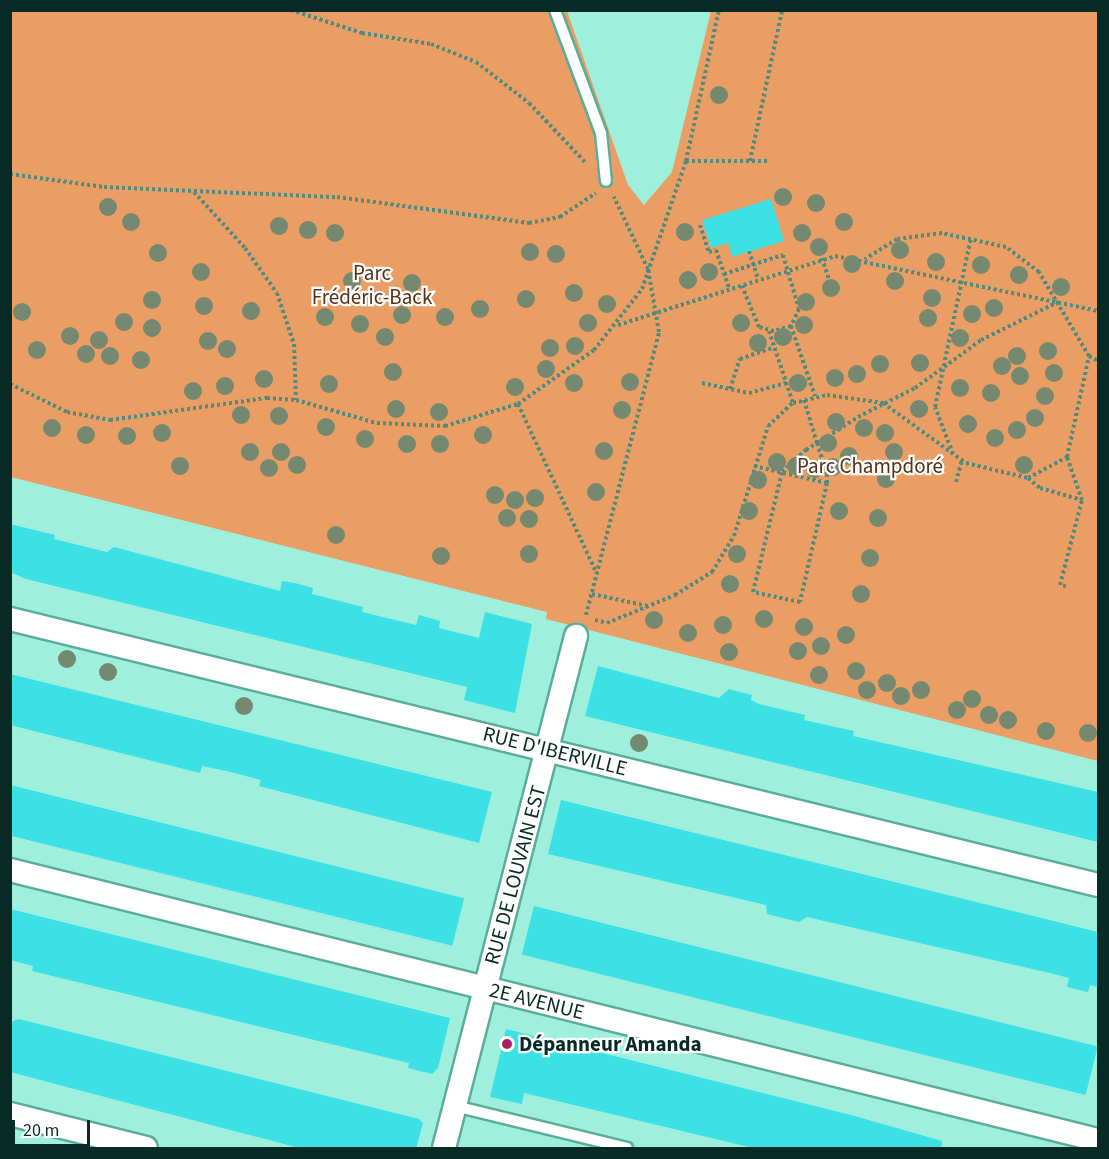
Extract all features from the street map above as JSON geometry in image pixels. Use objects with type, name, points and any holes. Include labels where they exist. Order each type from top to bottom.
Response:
[{"type":"street","name":"RUE D'IBERVILLE","points":[[10,619],[1098,885]]},
{"type":"street","name":"RUE DE LOUVAIN EST","points":[[444,1149],[579,632]]},
{"type":"street","name":"2E AVENUE","points":[[10,870],[1098,1140]]},
{"type":"street","points":[[10,1114],[146,1149]]},
{"type":"lane","points":[[555,10],[602,133],[606,181]]},
{"type":"lane","points":[[455,1106],[627,1149]]},
{"type":"path","points":[[291,10],[362,33],[431,44],[476,62],[529,103],[606,181],[648,269],[657,312],[657,345],[592,594],[579,632]]},
{"type":"path","points":[[10,384],[67,412],[110,420],[245,400],[296,400],[364,421],[414,427],[474,422],[518,404],[572,369],[618,325],[642,289],[686,160],[719,10]]},
{"type":"path","points":[[750,161],[782,10]]},
{"type":"path","points":[[686,160],[768,161]]},
{"type":"path","points":[[10,174],[87,185],[194,192],[337,197],[529,222],[580,208],[606,181]]},
{"type":"path","points":[[194,192],[277,293],[294,344],[296,400]]},
{"type":"path","points":[[700,225],[729,288]]},
{"type":"path","points":[[865,259],[883,244],[914,235],[971,238],[1019,255],[1049,282],[1089,356],[1098,361]]},
{"type":"path","points":[[953,455],[936,419],[943,366],[971,238]]},
{"type":"path","points":[[749,251],[758,279]]},
{"type":"path","points":[[724,274],[783,255],[798,309],[791,326],[815,396]]},
{"type":"path","points":[[618,325],[822,258],[865,259],[1098,311]]},
{"type":"path","points":[[822,258],[830,282]]},
{"type":"path","points":[[741,284],[754,322],[769,331],[793,403]]},
{"type":"path","points":[[804,400],[817,443],[827,483],[800,602],[753,592],[782,472],[817,443],[943,366],[981,340],[1058,302]]},
{"type":"path","points":[[769,331],[791,326]]},
{"type":"path","points":[[730,389],[740,359],[774,347]]},
{"type":"path","points":[[1066,586],[1060,585],[1082,500],[1066,457],[1089,356]]},
{"type":"path","points":[[702,383],[749,393],[787,383]]},
{"type":"path","points":[[601,628],[605,622],[648,606],[696,584],[724,558],[768,426],[793,403],[815,396],[883,403],[962,460],[1028,478],[1040,488],[1082,500]]},
{"type":"path","points":[[518,404],[597,574]]},
{"type":"path","points":[[1028,478],[1066,457]]},
{"type":"path","points":[[956,482],[962,460]]},
{"type":"path","points":[[754,466],[827,483]]},
{"type":"path","points":[[802,484],[804,477]]},
{"type":"path","points":[[592,594],[648,606]]},
{"type":"green space","points":[[10,11],[567,11],[628,185],[644,205],[672,172],[711,11],[1098,11],[1098,761],[546,619],[547,612],[11,477]]},
{"type":"building","points":[[771,199],[784,241],[732,257],[728,243],[711,248],[702,220]]},
{"type":"building","points":[[10,524],[55,535],[54,539],[107,552],[114,547],[280,591],[282,581],[295,583],[313,588],[312,594],[363,607],[362,612],[416,625],[419,615],[440,621],[439,628],[479,638],[485,612],[532,624],[515,713],[464,700],[467,687],[26,579],[10,572]]},
{"type":"building","points":[[598,666],[719,698],[729,689],[752,695],[751,700],[759,704],[805,715],[804,720],[854,731],[853,736],[1098,792],[1098,842],[585,716]]},
{"type":"building","points":[[10,674],[492,792],[479,843],[259,786],[261,780],[231,772],[202,766],[200,773],[10,725]]},
{"type":"building","points":[[10,785],[464,898],[452,946],[10,836]]},
{"type":"building","points":[[561,800],[1098,932],[1098,987],[1090,985],[1088,992],[1067,987],[1069,978],[1050,973],[807,917],[799,922],[767,914],[766,905],[548,854]]},
{"type":"building","points":[[534,906],[1098,1047],[1086,1095],[522,955]]},
{"type":"building","points":[[10,909],[450,1018],[438,1068],[432,1074],[408,1068],[409,1063],[32,971],[33,966],[10,960]]},
{"type":"building","points":[[19,1019],[419,1119],[423,1123],[416,1149],[303,1149],[10,1072],[10,1022]]},
{"type":"building","points":[[506,1029],[851,1115],[942,1141],[941,1149],[757,1149],[524,1093],[522,1104],[490,1097]]},
{"type":"place","name":"Dépanneur Amanda","points":[[507,1044]]},
{"type":"park label","name":"Parc Frédéric-Back","points":[[372,285]]},
{"type":"park label","name":"Parc Champdoré","points":[[870,466]]}]
